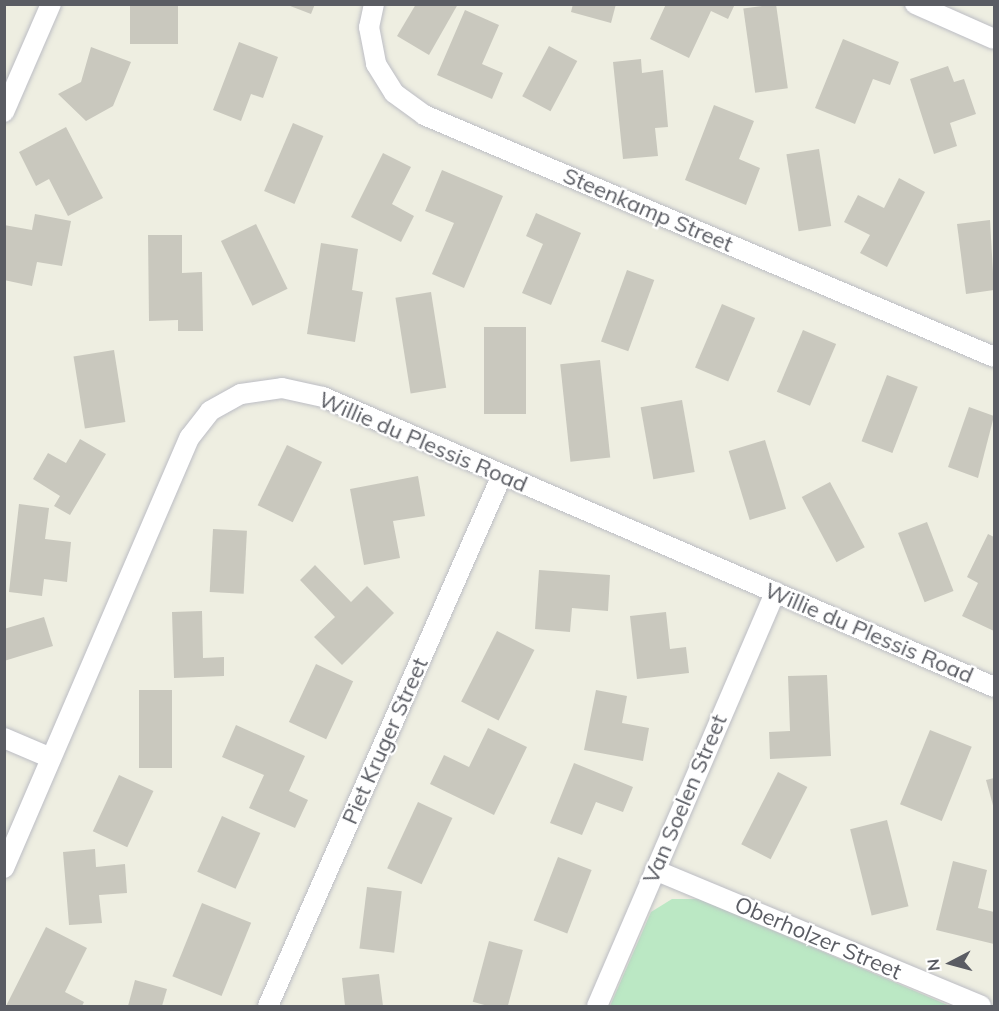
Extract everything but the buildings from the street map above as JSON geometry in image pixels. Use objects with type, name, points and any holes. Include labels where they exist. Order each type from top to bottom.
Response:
[{"type":"street","points":[[4,112],[51,4]]},
{"type":"street","name":"Steenkamp Street","points":[[374,4],[369,27],[376,64],[394,93],[424,115],[994,357]]},
{"type":"street","points":[[915,4],[994,39]]},
{"type":"street","name":"Willie du Plessis Road","points":[[4,868],[190,437],[210,411],[242,394],[282,388],[323,397],[994,687]]},
{"type":"street","name":"Piet Kruger Street","points":[[268,1006],[502,475]]},
{"type":"street","name":"Van Soelen Street","points":[[597,1006],[775,592]]},
{"type":"street","points":[[4,738],[51,758]]},
{"type":"street","name":"Oberholzer Street","points":[[655,870],[981,1006]]},
{"type":"green space","points":[[672,899],[699,899],[950,1006],[610,1006],[651,912]]}]
